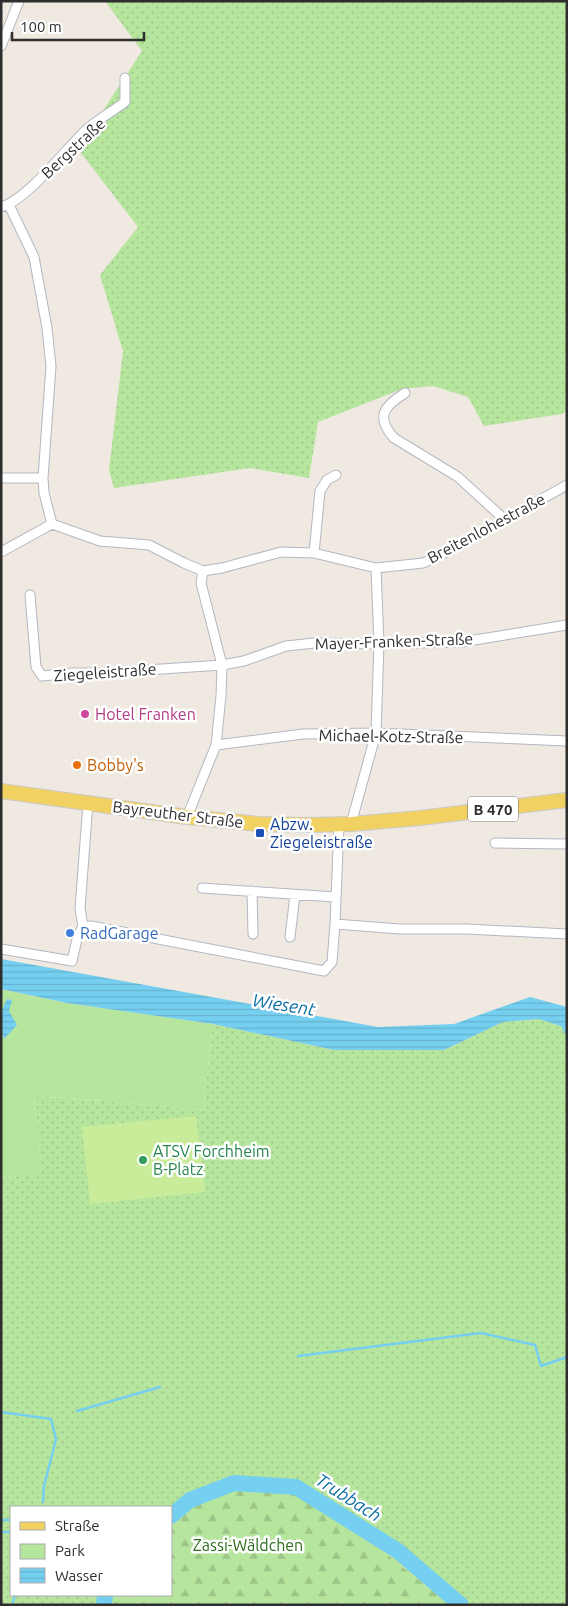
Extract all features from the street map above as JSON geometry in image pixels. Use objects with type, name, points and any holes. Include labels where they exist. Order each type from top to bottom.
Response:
[{"type":"main road","name":"Bayreuther Straße","points":[[1,791],[187,817],[260,824],[345,824],[420,818],[567,800]]},
{"type":"street","points":[[1,46],[19,1]]},
{"type":"street","name":"Bergstraße","points":[[5,206],[35,183],[88,128],[125,102],[125,78]]},
{"type":"street","points":[[1,552],[52,524],[44,493],[43,478],[51,366],[47,328],[34,257],[5,206]]},
{"type":"street","points":[[405,393],[391,402],[385,410],[384,420],[386,429],[394,438],[458,477],[504,519]]},
{"type":"street","points":[[314,553],[320,491],[327,480],[336,475]]},
{"type":"street","points":[[1,478],[43,478]]},
{"type":"street","name":"Breitenlohestraße","points":[[52,524],[100,541],[149,545],[184,563],[203,570],[222,568],[281,552],[314,553],[376,568],[423,563],[447,552],[567,485]]},
{"type":"street","points":[[1,949],[72,960],[78,935],[83,927],[91,926],[324,971],[332,962],[335,897],[345,824],[376,733],[379,644],[376,568]]},
{"type":"street","points":[[187,817],[216,745],[222,665],[201,583],[203,570]]},
{"type":"street","name":"Ziegeleistraße","points":[[30,594],[36,667],[42,676],[222,665]]},
{"type":"street","name":"Mayer-Franken-Straße","points":[[222,665],[244,661],[286,646],[314,643],[462,642],[567,624]]},
{"type":"street","name":"Michael-Kotz-Straße","points":[[216,745],[303,734],[376,733],[567,741]]},
{"type":"street","name":"Bayreuther Straße","points":[[83,927],[80,908],[88,803]]},
{"type":"street","points":[[495,843],[567,844]]},
{"type":"street","points":[[202,888],[335,897]]},
{"type":"street","points":[[252,892],[253,934]]},
{"type":"street","points":[[290,937],[295,895]]},
{"type":"street","points":[[335,924],[400,930],[472,929],[567,934]]},
{"type":"green space","points":[[105,1],[567,1],[567,410],[562,414],[484,426],[468,397],[433,386],[402,389],[318,422],[309,478],[250,468],[114,488],[109,470],[123,351],[100,275],[138,227],[78,149],[142,51]]},
{"type":"green space","points":[[1,989],[67,1003],[213,1024],[203,1110],[70,1098],[34,1097],[42,1172],[1,1179]]},
{"type":"green space","points":[[539,1019],[567,1028],[567,1605],[450,1605],[364,1536],[329,1513],[234,1483],[172,1516],[172,1506],[10,1506],[10,1596],[109,1596],[108,1605],[1,1605],[1,1179],[42,1172],[34,1097],[70,1098],[203,1110],[213,1024],[334,1050],[444,1050],[503,1022]]},
{"type":"green space","name":"ATSV Forchheim B-Platz","points":[[196,1116],[205,1192],[90,1204],[82,1127]]},
{"type":"green space","name":"Zassi-Wäldchen","points":[[234,1483],[296,1487],[329,1513],[364,1536],[450,1605],[108,1605],[109,1596],[172,1596],[172,1516]]},
{"type":"water","points":[[1,959],[378,1027],[454,1024],[530,997],[567,1007],[567,1028],[539,1019],[503,1022],[444,1050],[334,1050],[213,1024],[67,1003],[1,989]]},
{"type":"water","points":[[7,999],[12,1000],[9,1011],[17,1025],[4,1039],[1,1018]]},
{"type":"waterway","name":"Wiesent","points":[[562,1025],[567,1035]]},
{"type":"waterway","points":[[298,1356],[481,1333],[535,1345],[541,1366],[567,1357]]},
{"type":"waterway","points":[[77,1411],[160,1387]]},
{"type":"waterway","points":[[1,1412],[51,1419],[56,1439],[44,1486],[43,1502]]},
{"type":"waterway","name":"Trubbach","points":[[172,1515],[190,1500],[234,1483],[296,1487],[398,1551],[461,1605]]},
{"type":"waterway","points":[[1,1520],[10,1520]]},
{"type":"waterway","points":[[1,1532],[10,1532]]},
{"type":"waterway","points":[[12,1605],[15,1596]]},
{"type":"waterway","name":"Trubbach","points":[[104,1605],[105,1596]]},
{"type":"place","name":"Hotel Franken","points":[[85,714]]},
{"type":"place","name":"Bobby's","points":[[77,765]]},
{"type":"place","name":"Abzw. Ziegeleistraße","points":[[260,833]]},
{"type":"place","name":"RadGarage","points":[[70,933]]},
{"type":"place","name":"ATSV Forchheim B-Platz","points":[[143,1160]]}]
